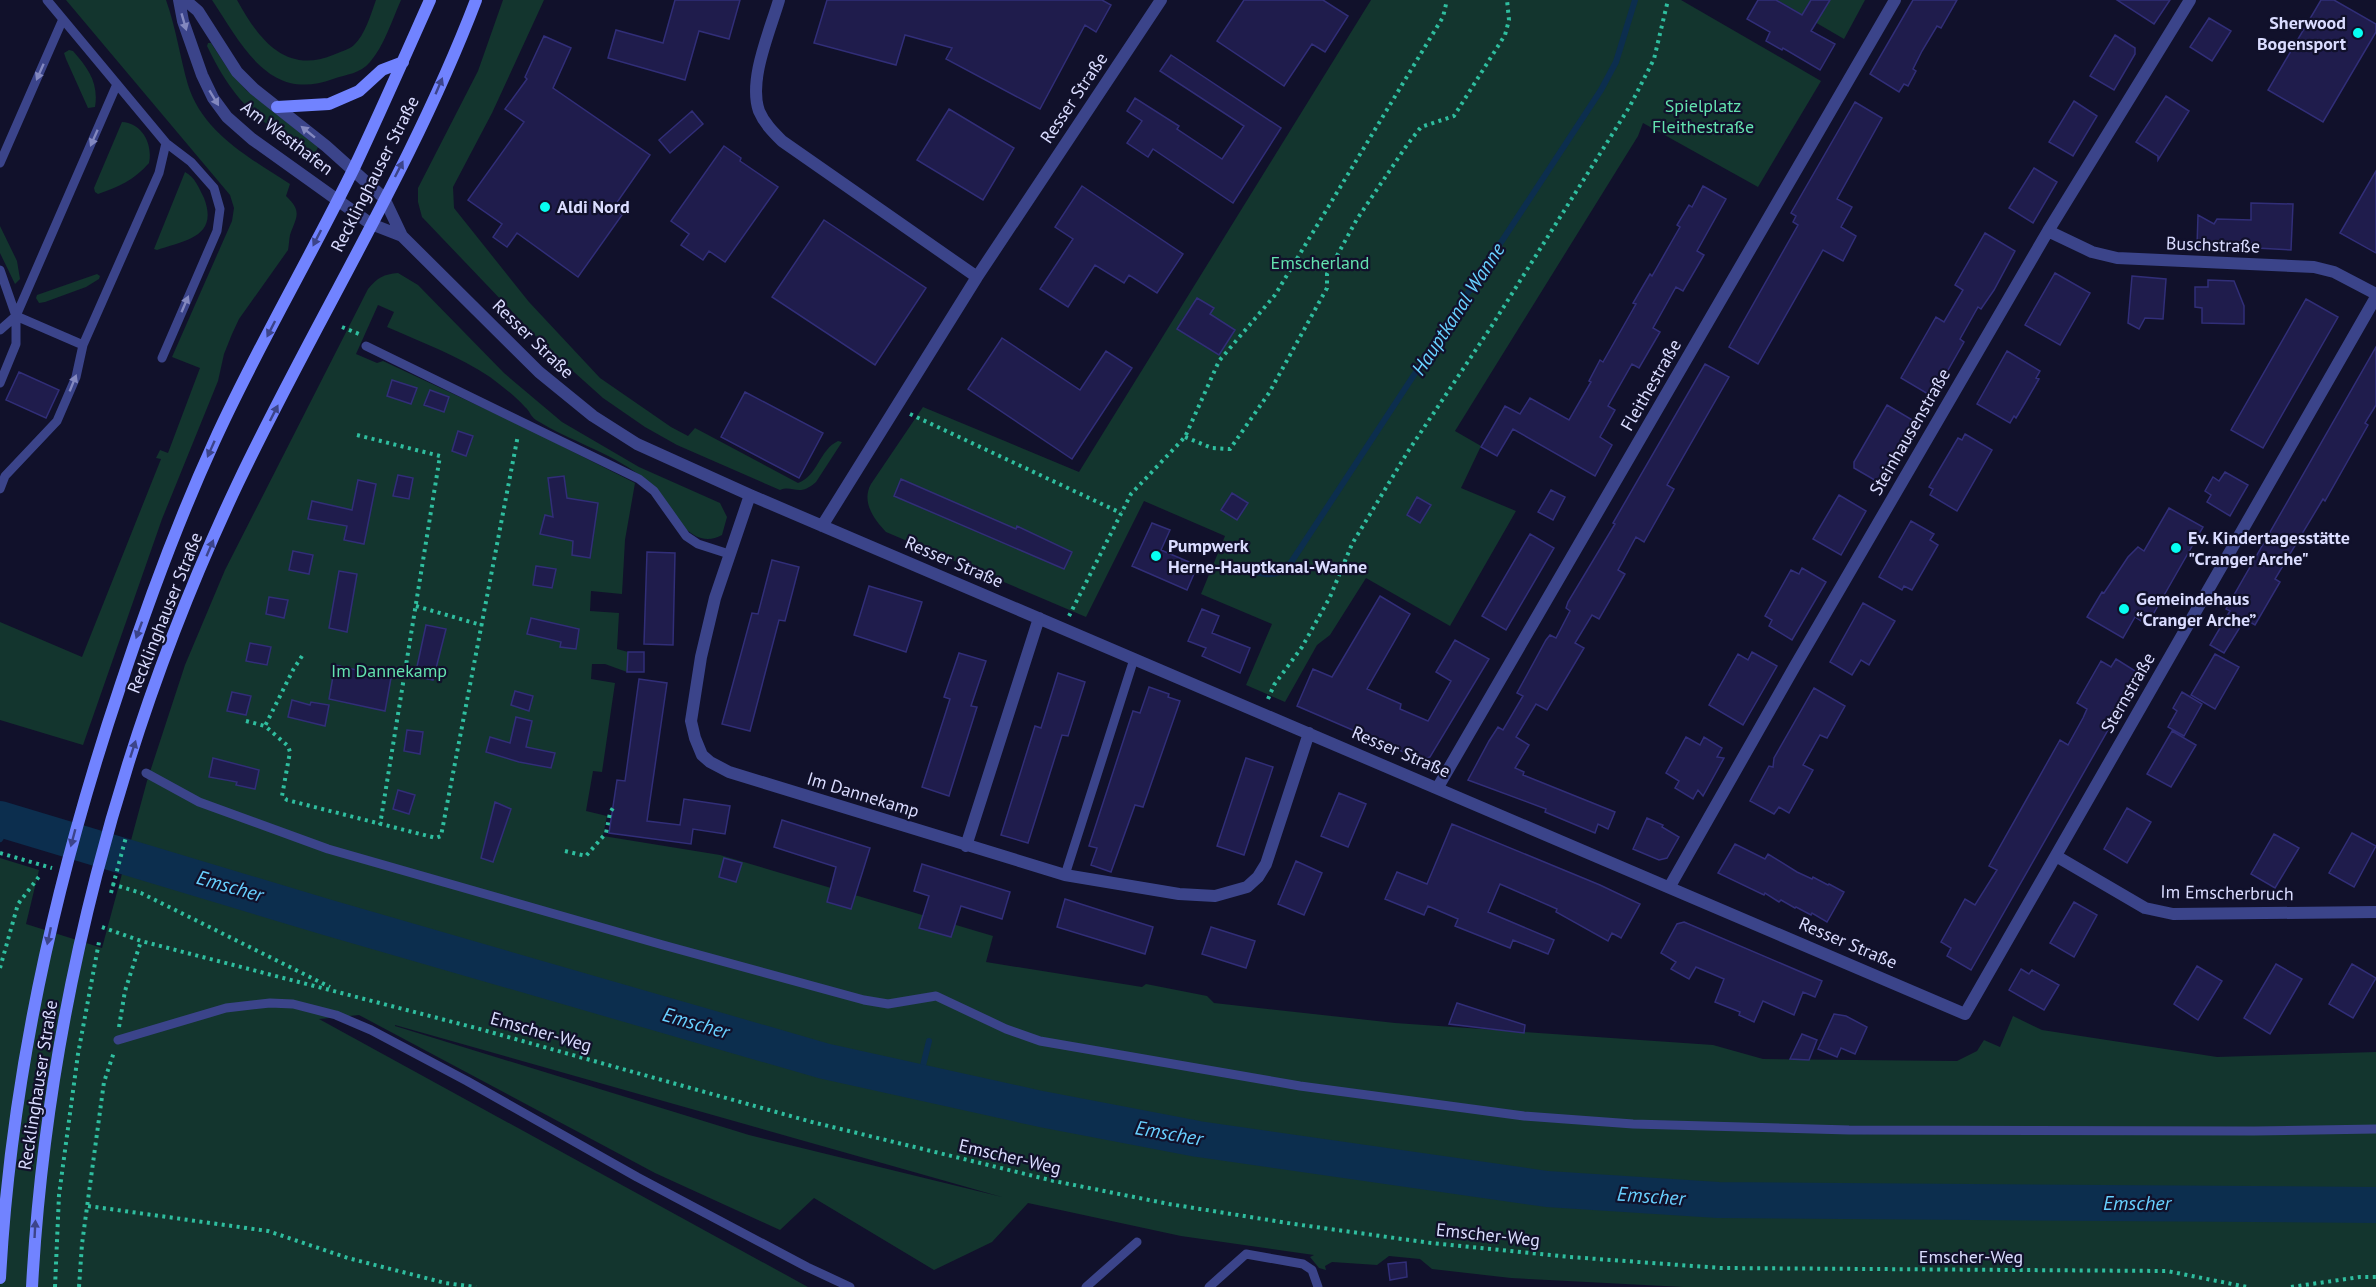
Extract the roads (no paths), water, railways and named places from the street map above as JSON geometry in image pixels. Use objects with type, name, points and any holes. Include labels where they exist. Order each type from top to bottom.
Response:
[{"type":"main road","name":"Recklinghauser Straße","points":[[0,1278],[3,1221],[22,1064],[62,879],[85,797],[135,641],[172,540],[197,481],[236,396],[353,169],[429,0]]},
{"type":"main road","name":"Recklinghauser Straße","points":[[32,1287],[36,1213],[58,1051],[94,888],[116,806],[150,696],[238,483],[415,140],[476,0]]},
{"type":"main road","points":[[277,106],[329,104],[359,91],[382,70],[403,62]]},
{"type":"street","name":"Am Westhafen","points":[[179,0],[183,21],[202,75],[213,98],[227,117],[252,139],[371,224],[402,236]]},
{"type":"street","name":"Am Westhafen","points":[[185,0],[198,11],[237,72],[254,89],[353,169],[384,198]]},
{"type":"street","points":[[779,0],[758,72],[756,91],[759,110],[768,127],[782,141],[977,277]]},
{"type":"street","name":"Resser Straße","points":[[822,526],[977,277],[1161,0]]},
{"type":"street","name":"Fleithestraße","points":[[1438,788],[1895,0]]},
{"type":"street","name":"Steinhausenstraße","points":[[1670,886],[2048,231],[2190,0]]},
{"type":"street","name":"Resser Straße","points":[[384,198],[402,236],[539,372],[585,410],[637,444],[822,526],[1670,886],[1965,1014]]},
{"type":"street","name":"Buschstraße","points":[[2048,231],[2092,252],[2117,258],[2326,269],[2376,296]]},
{"type":"street","name":"Sternstraße","points":[[1965,1014],[2376,296]]},
{"type":"street","name":"Im Dannekamp","points":[[750,495],[715,598],[703,648],[691,721],[702,755],[729,772],[1065,875],[1179,894],[1215,896],[1247,887],[1258,877],[1266,864],[1309,733]]},
{"type":"street","points":[[966,846],[1039,618]]},
{"type":"street","name":"Im Emscherbruch","points":[[2056,856],[2145,908],[2160,913],[2376,912]]},
{"type":"lane","points":[[47,0],[166,142],[191,162],[214,188],[220,209],[217,231],[162,358]]},
{"type":"lane","points":[[0,163],[63,19]]},
{"type":"lane","points":[[0,330],[16,316],[117,84]]},
{"type":"lane","points":[[0,489],[2,475],[57,421],[76,377],[83,345],[159,173],[166,142]]},
{"type":"lane","points":[[0,270],[16,316],[16,344],[0,383]]},
{"type":"lane","points":[[16,316],[83,345]]},
{"type":"lane","points":[[365,342],[639,479],[654,491],[686,536],[698,544],[729,554]]},
{"type":"lane","points":[[1065,875],[1134,659]]},
{"type":"lane","points":[[146,773],[199,802],[328,849],[651,942],[864,1000],[888,1004],[936,996],[1006,1029],[1040,1041],[1300,1086],[1524,1116],[1634,1124],[1850,1130],[2376,1129]]},
{"type":"lane","points":[[118,1040],[226,1008],[293,1004],[336,1015],[371,1030],[467,1081],[637,1177],[807,1268],[850,1287]]},
{"type":"lane","points":[[1086,1287],[1137,1242]]},
{"type":"lane","points":[[1209,1287],[1246,1254],[1303,1264],[1312,1269],[1318,1287]]},
{"type":"waterway","name":"Hauptkanal Wanne","points":[[1242,567],[1266,574],[1277,573],[1288,567],[1601,90],[1616,62],[1635,0]]},
{"type":"waterway","name":"Emscher","points":[[0,819],[326,917],[824,1061],[1041,1109],[1198,1139],[1547,1189],[1718,1200],[2376,1205]]},
{"type":"waterway","points":[[0,839],[11,822]]},
{"type":"waterway","name":"Hauptkanal Wanne","points":[[919,1082],[929,1041]]},
{"type":"place","name":"Sherwood Bogensport","points":[[2358,33]]},
{"type":"place","name":"Aldi Nord","points":[[545,207]]},
{"type":"place","name":"Ev. Kindertagesstätte \"Cranger Arche\"","points":[[2176,548]]},
{"type":"place","name":"Pumpwerk Herne-Hauptkanal-Wanne","points":[[1156,556]]},
{"type":"place","name":"Gemeindehaus “Cranger Arche”","points":[[2124,609]]},
{"type":"park label","name":"Spielplatz Fleithestraße","points":[[1703,116]]},
{"type":"park label","name":"Emscherland","points":[[1320,263]]}]
